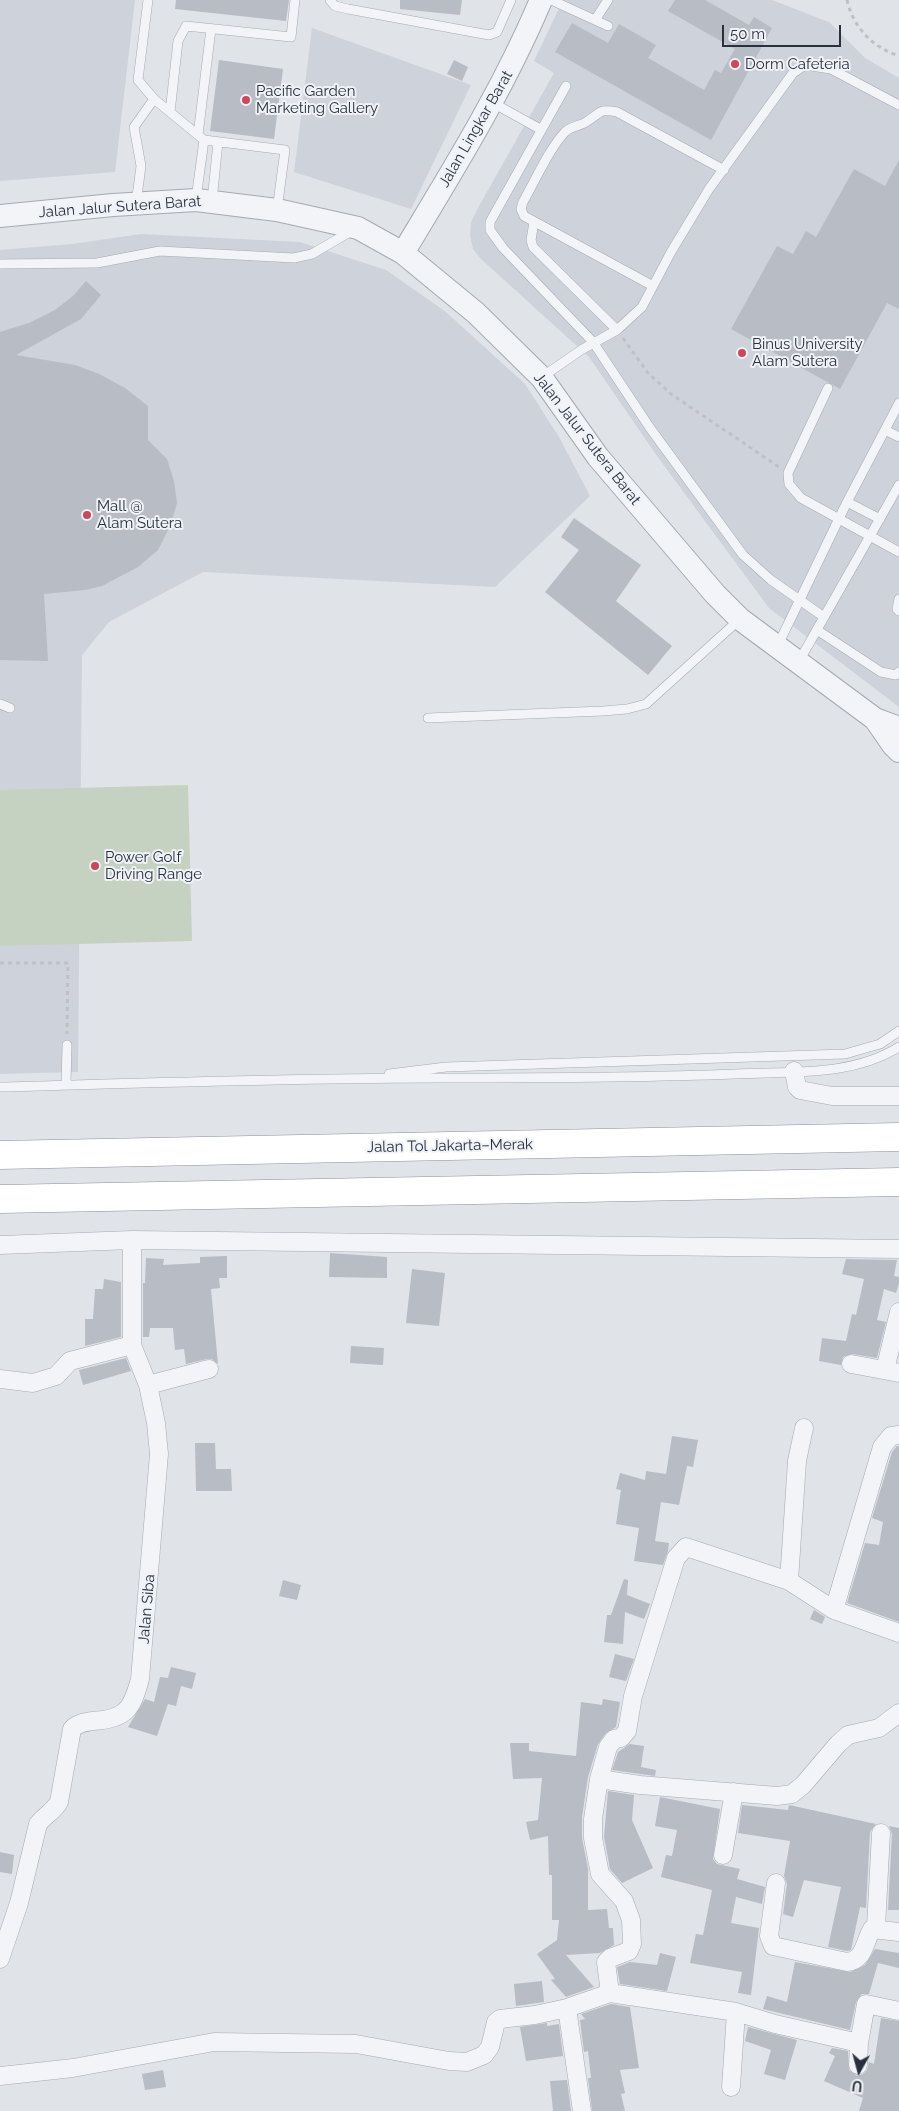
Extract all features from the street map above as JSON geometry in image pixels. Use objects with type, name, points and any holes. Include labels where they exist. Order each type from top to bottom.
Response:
[{"type":"highway","name":"Jalan Tol Jakarta–Merak","points":[[0,1155],[899,1137]]},
{"type":"highway","points":[[0,1199],[899,1182]]},
{"type":"street","name":"Jalan Lingkar Barat","points":[[403,253],[493,103],[522,46],[541,0]]},
{"type":"street","name":"Jalan Jalur Sutera Barat","points":[[0,216],[136,204],[204,201],[277,210],[358,228],[403,253],[476,313],[542,378],[598,457],[715,594],[740,619],[776,648],[875,719],[899,728]]},
{"type":"street","name":"Jalan Jalur Sutera Barat","points":[[875,719],[892,745],[899,751]]},
{"type":"street","points":[[794,1071],[796,1087],[800,1090],[832,1096],[899,1096]]},
{"type":"street","points":[[0,1379],[33,1383],[56,1376],[70,1361],[105,1350],[132,1345],[132,1240]]},
{"type":"street","points":[[0,1245],[132,1240],[899,1249]]},
{"type":"street","points":[[851,1364],[892,1371],[899,1312]]},
{"type":"street","name":"Jalan Siba","points":[[0,1958],[19,1903],[38,1824],[45,1815],[54,1811],[59,1802],[72,1729],[77,1724],[119,1717],[127,1711],[135,1698],[140,1678],[160,1454],[148,1385],[132,1345]]},
{"type":"street","points":[[148,1385],[209,1370]]},
{"type":"street","points":[[789,1581],[796,1469],[804,1428]]},
{"type":"street","points":[[834,1610],[880,1453],[886,1440],[891,1436],[899,1435]]},
{"type":"street","points":[[610,1993],[606,1962],[610,1958],[629,1951],[633,1932],[632,1920],[624,1901],[605,1882],[596,1864],[593,1819],[599,1779],[608,1747],[627,1731],[633,1696],[673,1565],[680,1553],[686,1547],[789,1581],[834,1610],[899,1634]]},
{"type":"street","points":[[599,1779],[640,1786],[777,1796],[792,1794],[848,1736],[879,1728],[899,1713]]},
{"type":"street","points":[[723,1855],[734,1792]]},
{"type":"street","points":[[876,1928],[881,1833]]},
{"type":"street","points":[[776,1883],[769,1936],[773,1946],[852,1961],[861,1955],[872,1929],[899,1932]]},
{"type":"street","points":[[0,2076],[73,2068],[214,2042],[356,2044],[448,2061],[467,2062],[484,2055],[490,2046],[496,2022],[500,2018],[534,2015],[567,2008],[610,1993],[736,2012],[775,2024],[858,2043]]},
{"type":"street","points":[[858,2065],[858,2043],[866,2004],[899,2011]]},
{"type":"street","points":[[567,2008],[582,2111]]},
{"type":"street","points":[[731,2087],[736,2012]]},
{"type":"lane","points":[[148,0],[138,80],[154,99],[201,137],[218,142],[285,150],[277,210]]},
{"type":"lane","points":[[170,112],[178,41],[186,26],[291,37],[295,0]]},
{"type":"lane","points":[[330,0],[335,6],[348,9],[489,35],[497,32],[511,0]]},
{"type":"lane","points":[[551,0],[608,26]]},
{"type":"lane","points":[[595,20],[608,0]]},
{"type":"lane","points":[[204,201],[201,137],[211,29]]},
{"type":"lane","points":[[542,378],[593,342],[617,330],[642,307],[709,189],[793,73],[805,65],[831,69],[899,105]]},
{"type":"lane","points":[[566,86],[490,222],[490,230],[503,248],[593,342],[650,428],[743,555],[771,580],[824,617]]},
{"type":"lane","points":[[136,204],[141,166],[134,127],[154,99]]},
{"type":"lane","points":[[493,103],[540,130]]},
{"type":"lane","points":[[653,286],[524,216],[521,209],[566,130],[583,124],[599,111],[617,112],[724,170]]},
{"type":"lane","points":[[204,201],[218,142]]},
{"type":"lane","points":[[534,222],[531,240],[533,247],[617,330]]},
{"type":"lane","points":[[0,264],[97,263],[160,252],[294,258],[312,254],[358,228]]},
{"type":"lane","points":[[828,388],[788,473],[789,484],[802,498],[899,552]]},
{"type":"lane","points":[[776,648],[847,502],[899,403]]},
{"type":"lane","points":[[885,430],[899,437]]},
{"type":"lane","points":[[798,663],[899,485]]},
{"type":"lane","points":[[847,502],[880,518]]},
{"type":"lane","points":[[899,599],[897,609],[899,611]]},
{"type":"lane","points":[[428,718],[603,711],[646,704],[740,619]]},
{"type":"lane","points":[[817,630],[881,672],[890,675],[896,675],[899,672]]},
{"type":"lane","points":[[0,704],[10,708]]},
{"type":"lane","points":[[347,1079],[446,1067],[845,1054],[880,1044],[899,1031]]},
{"type":"lane","points":[[66,1085],[67,1045]]},
{"type":"lane","points":[[0,1087],[347,1079],[643,1077],[794,1071],[851,1067],[887,1054],[899,1047]]},
{"type":"path","points":[[847,0],[854,21],[862,32],[877,45],[899,56]]},
{"type":"path","points":[[617,330],[648,373],[671,394],[788,473]]},
{"type":"path","points":[[0,963],[68,962],[67,1045]]},
{"type":"shaded area","points":[[0,0],[135,0],[115,172],[0,181]]},
{"type":"shaded area","name":"Binus University Alam Sutera","points":[[563,0],[772,0],[829,22],[865,58],[899,78],[899,707],[769,608],[657,456],[589,357],[481,259],[473,249],[470,235],[471,222],[554,73],[534,61]]},
{"type":"shaded area","points":[[312,28],[471,85],[411,209],[294,172]]},
{"type":"shaded area","points":[[141,234],[300,242],[386,270],[446,312],[525,384],[559,437],[590,496],[495,587],[203,572],[109,622],[82,655],[78,1072],[0,1074],[0,250],[72,244]]},
{"type":"green space","name":"Power Golf Driving Range","points":[[188,785],[192,941],[0,946],[0,790]]},
{"type":"building","points":[[176,0],[289,0],[286,21],[175,9]]},
{"type":"building","points":[[400,0],[462,0],[460,15],[400,9]]},
{"type":"building","points":[[675,0],[705,0],[749,25],[754,17],[772,28],[711,140],[555,52],[572,23],[608,43],[619,24],[656,45],[648,58],[704,90],[715,70],[721,73],[735,49],[668,11]]},
{"type":"building","name":"Pacific Garden Marketing Gallery","points":[[219,60],[283,69],[274,139],[210,131]]},
{"type":"building","points":[[454,60],[468,67],[462,81],[447,74]]},
{"type":"building","points":[[899,160],[899,309],[887,303],[840,389],[731,329],[777,246],[793,254],[806,231],[816,237],[854,169],[885,186]]},
{"type":"building","name":"Mall @ Alam Sutera","points":[[86,281],[101,295],[81,319],[16,355],[75,365],[99,374],[125,388],[148,406],[148,440],[167,459],[174,481],[177,503],[170,526],[158,550],[138,567],[102,586],[85,590],[44,594],[48,661],[0,660],[0,332],[29,323],[55,310],[73,296]]},
{"type":"building","points":[[574,518],[641,565],[616,601],[672,646],[648,675],[545,592],[579,550],[561,537]]},
{"type":"building","points":[[330,1253],[387,1257],[387,1278],[329,1277]]},
{"type":"building","points":[[227,1256],[227,1278],[219,1278],[220,1288],[211,1289],[218,1364],[212,1359],[207,1359],[186,1364],[184,1349],[175,1350],[173,1328],[150,1328],[149,1337],[143,1337],[143,1283],[145,1283],[146,1258],[164,1259],[163,1265],[200,1263],[200,1257]]},
{"type":"building","points":[[846,1259],[897,1260],[894,1276],[899,1277],[899,1283],[896,1293],[884,1289],[877,1320],[886,1322],[877,1358],[852,1354],[843,1357],[841,1365],[819,1361],[822,1338],[846,1341],[852,1314],[856,1315],[864,1279],[842,1274]]},
{"type":"building","points":[[412,1269],[445,1273],[439,1326],[406,1323]]},
{"type":"building","points":[[104,1279],[121,1282],[121,1337],[85,1346],[85,1319],[93,1319],[95,1289],[103,1289]]},
{"type":"building","points":[[351,1346],[384,1348],[383,1365],[350,1363]]},
{"type":"building","points":[[126,1358],[131,1371],[83,1385],[79,1370]]},
{"type":"building","points":[[672,1436],[698,1440],[693,1467],[687,1466],[679,1505],[661,1502],[655,1541],[669,1543],[668,1551],[663,1565],[634,1561],[639,1528],[616,1524],[621,1490],[616,1489],[620,1473],[645,1480],[646,1471],[666,1474]]},
{"type":"building","points":[[195,1443],[215,1443],[216,1469],[231,1469],[232,1491],[196,1491]]},
{"type":"building","points":[[899,1446],[899,1622],[847,1603],[865,1543],[879,1545],[883,1522],[872,1518],[892,1452]]},
{"type":"building","points":[[624,1579],[628,1580],[627,1595],[650,1604],[644,1619],[625,1612],[623,1644],[604,1642],[607,1615],[611,1615]]},
{"type":"building","points":[[283,1580],[301,1585],[297,1600],[279,1596]]},
{"type":"building","points":[[814,1610],[825,1617],[822,1624],[810,1619]]},
{"type":"building","points":[[615,1654],[634,1659],[626,1681],[609,1677]]},
{"type":"building","points":[[171,1667],[196,1673],[192,1689],[181,1686],[176,1706],[168,1704],[157,1736],[128,1727],[145,1699],[154,1702],[160,1677],[168,1678]]},
{"type":"building","points":[[603,1699],[620,1702],[616,1727],[606,1733],[598,1744],[588,1777],[582,1817],[582,1838],[588,1869],[588,1910],[607,1909],[609,1928],[613,1928],[614,1945],[600,1953],[566,1955],[594,1987],[566,1997],[551,1980],[555,1979],[537,1954],[557,1940],[559,1920],[552,1920],[552,1875],[549,1875],[548,1836],[530,1840],[526,1822],[538,1820],[542,1778],[513,1779],[510,1743],[529,1743],[529,1751],[576,1756],[581,1702],[602,1705]]},
{"type":"building","points":[[630,1744],[644,1746],[641,1767],[656,1770],[655,1776],[612,1770],[618,1752]]},
{"type":"building","points":[[608,1791],[634,1795],[632,1820],[653,1868],[622,1883],[610,1869],[604,1837]]},
{"type":"building","points":[[660,1797],[720,1809],[713,1859],[717,1864],[740,1869],[737,1879],[765,1887],[762,1904],[736,1897],[731,1923],[759,1928],[751,1995],[738,1993],[742,1972],[690,1963],[696,1934],[703,1935],[712,1890],[661,1877],[666,1855],[672,1856],[677,1830],[655,1826]]},
{"type":"building","points":[[742,1805],[788,1810],[789,1805],[876,1824],[870,1832],[866,1908],[860,1907],[851,1950],[847,1951],[828,1947],[841,1887],[804,1880],[793,1917],[783,1914],[787,1884],[784,1876],[790,1841],[738,1833]]},
{"type":"building","points":[[889,1826],[899,1828],[899,1910],[888,1910],[892,1834]]},
{"type":"building","points":[[0,1852],[14,1855],[12,1874],[0,1872]]},
{"type":"building","points":[[875,1949],[899,1953],[899,1968],[878,1963],[869,1994],[862,1994],[856,2002],[850,2030],[763,2009],[767,1996],[787,2002],[795,1962],[850,1972],[865,1965]]},
{"type":"building","points":[[660,1953],[676,1957],[667,1991],[620,1984],[617,1967],[630,1962],[657,1965]]},
{"type":"building","points":[[542,1981],[544,2002],[516,2006],[514,1984]]},
{"type":"building","points":[[611,2004],[630,2007],[639,2068],[620,2070],[625,2093],[621,2094],[625,2111],[592,2111],[588,2078],[591,2078],[588,2051],[584,2052],[580,2020],[585,2019],[581,2014]]},
{"type":"building","points":[[881,2018],[899,2021],[899,2111],[859,2111],[863,2098],[824,2081],[835,2056],[829,2053],[832,2048],[848,2051],[849,2070],[857,2076],[863,2074],[867,2070],[869,2062],[874,2064]]},
{"type":"building","points":[[547,2023],[547,2026],[559,2024],[563,2056],[526,2061],[520,2027]]},
{"type":"building","points":[[748,2027],[797,2040],[785,2080],[764,2074],[771,2050],[745,2041]]},
{"type":"building","points":[[163,2070],[166,2087],[145,2090],[142,2074]]},
{"type":"building","points":[[567,2080],[571,2111],[553,2111],[550,2081]]},
{"type":"place","name":"Dorm Cafeteria","points":[[735,64]]},
{"type":"place","name":"Pacific Garden Marketing Gallery","points":[[246,100]]},
{"type":"place","name":"Binus University Alam Sutera","points":[[742,353]]},
{"type":"place","name":"Mall @ Alam Sutera","points":[[87,515]]},
{"type":"place","name":"Power Golf Driving Range","points":[[95,866]]}]
